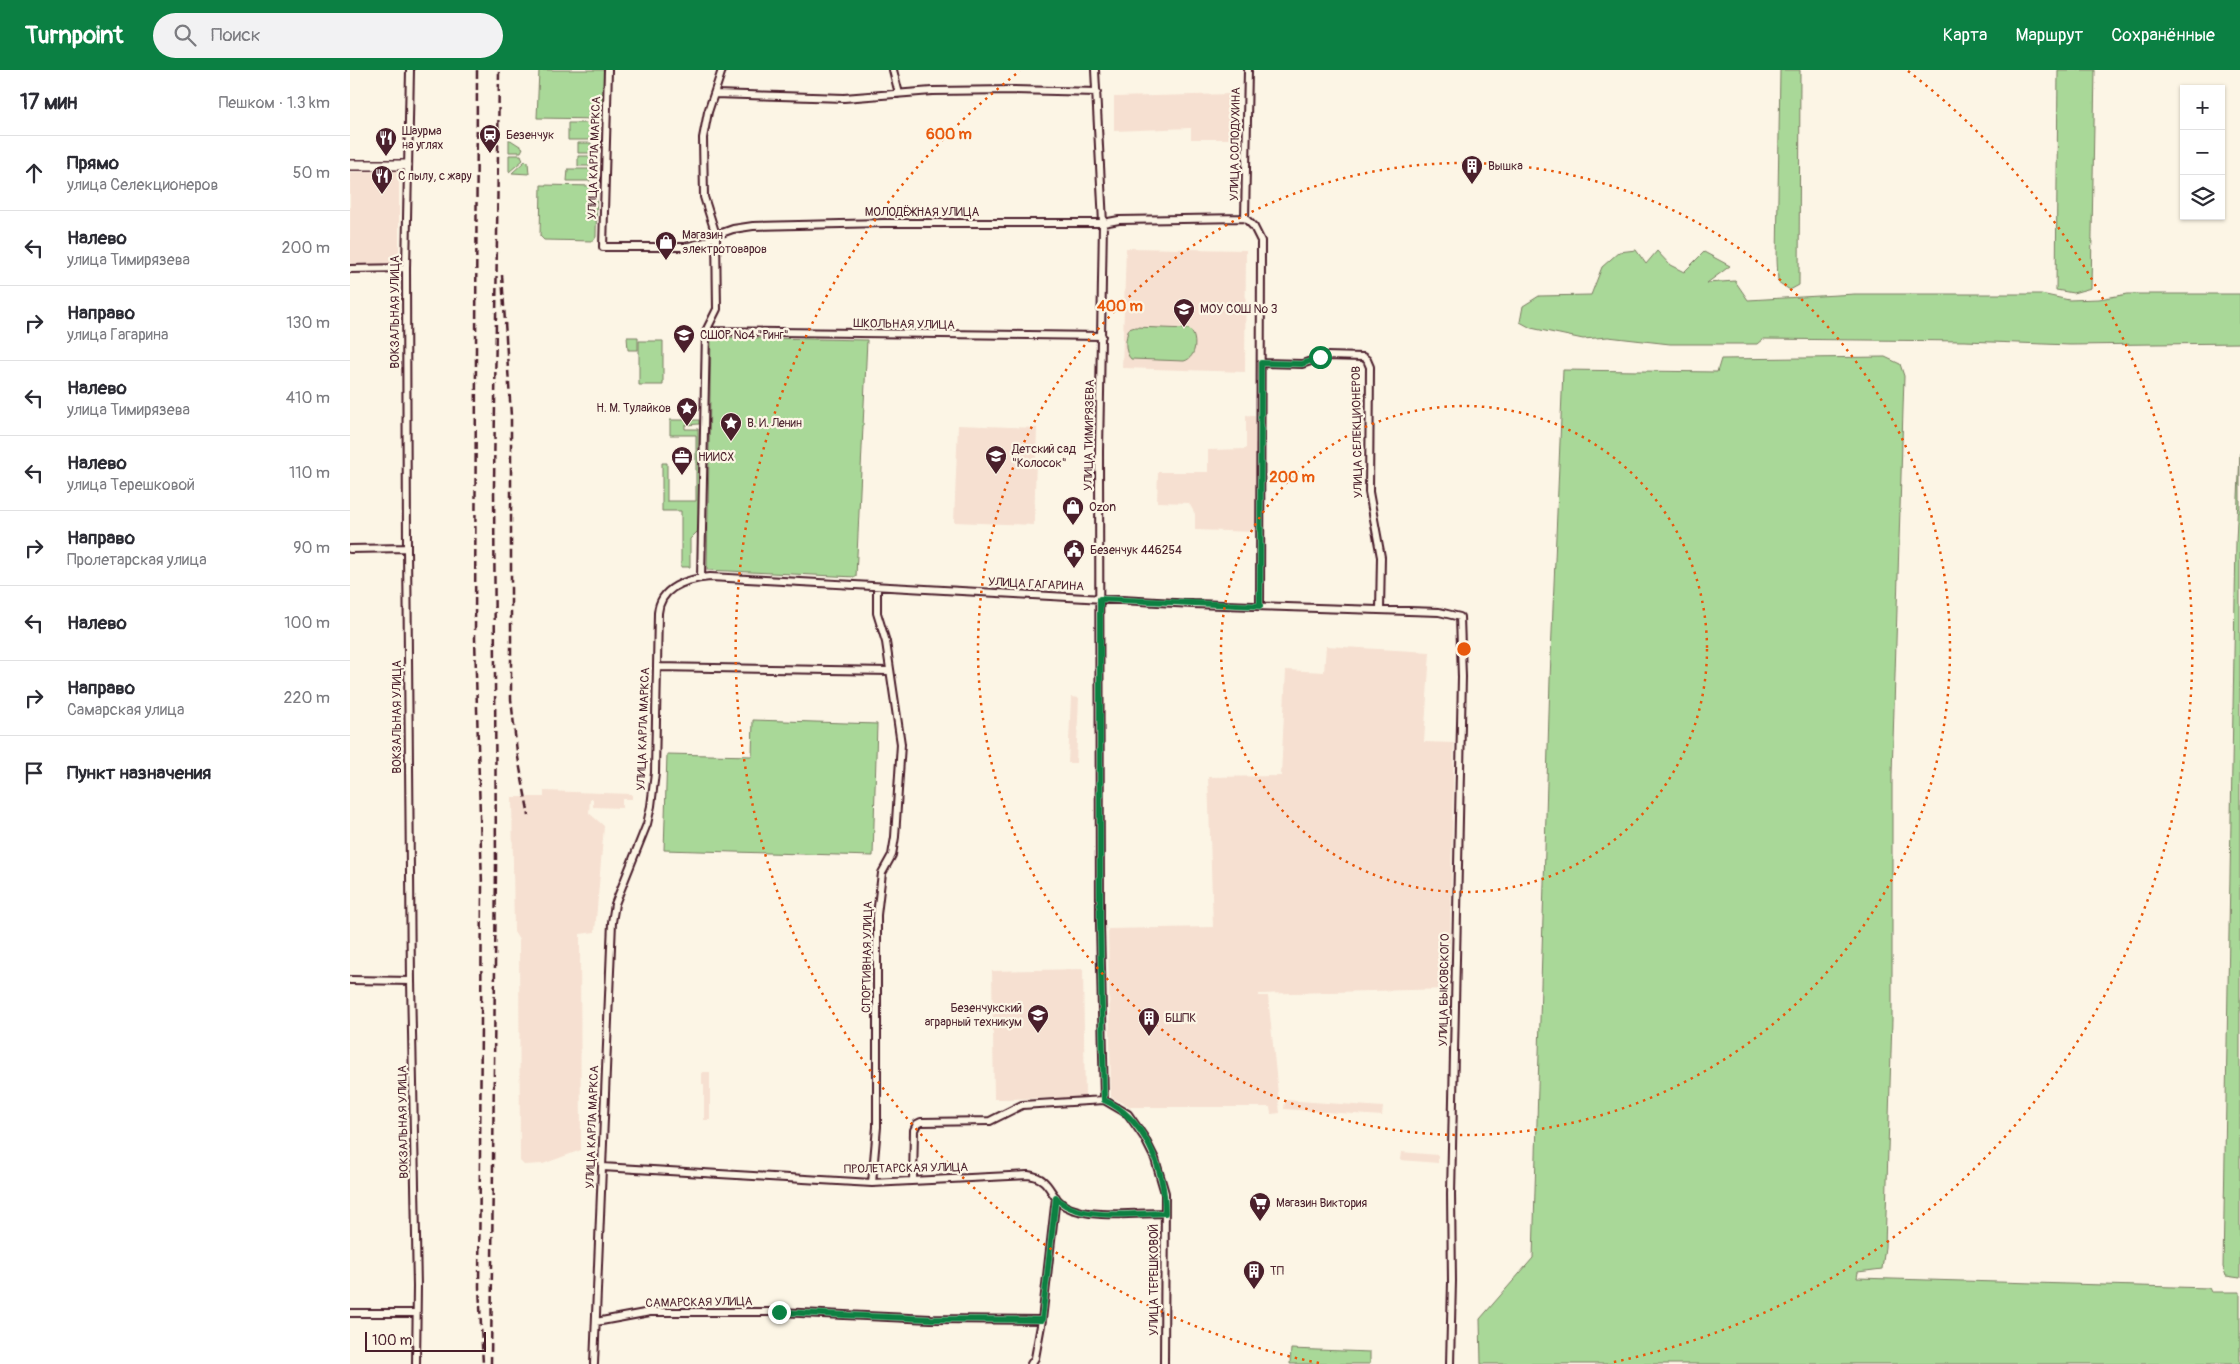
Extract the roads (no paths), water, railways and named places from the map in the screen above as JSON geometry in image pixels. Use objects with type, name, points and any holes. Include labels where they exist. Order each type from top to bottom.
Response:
[{"type":"street","name":"ВОКЗАЛЬНАЯ УЛИЦА","points":[[410,70],[406,268],[407,548],[416,1364]]},
{"type":"street","name":"УЛИЦА КАРЛА МАРКСА","points":[[603,246],[608,70]]},
{"type":"street","points":[[701,578],[706,331],[717,309],[716,235],[704,197],[702,149],[704,125],[722,70]]},
{"type":"street","points":[[893,70],[899,94]]},
{"type":"street","name":"УЛИЦА ТИМИРЯЗЕВА","points":[[1096,70],[1103,222],[1099,451],[1100,924],[1104,1100]]},
{"type":"street","name":"УЛИЦА СОЛОДУХИНА","points":[[1245,218],[1248,70]]},
{"type":"street","points":[[715,94],[844,98],[1014,90],[1097,92]]},
{"type":"street","points":[[350,165],[408,165]]},
{"type":"street","points":[[1245,218],[1254,227],[1261,242],[1260,606]]},
{"type":"street","name":"МОЛОДЁЖНАЯ УЛИЦА","points":[[603,246],[685,247],[705,242],[716,235],[733,229],[753,226],[882,223],[1103,222],[1245,218]]},
{"type":"street","points":[[350,269],[406,268]]},
{"type":"street","name":"ШКОЛЬНАЯ УЛИЦА","points":[[706,331],[1102,336]]},
{"type":"street","name":"УЛИЦА СЕЛЕКЦИОНЕРОВ","points":[[1261,363],[1302,364],[1326,356],[1363,357],[1367,360],[1370,367],[1369,492],[1381,557],[1380,610]]},
{"type":"street","points":[[350,549],[407,548]]},
{"type":"street","name":"УЛИЦА КАРЛА МАРКСА","points":[[594,1364],[612,922],[615,904],[647,824],[651,806],[655,773],[658,613],[660,602],[667,593],[678,585],[701,578]]},
{"type":"street","name":"УЛИЦА ГАГАРИНА","points":[[701,578],[1100,599],[1440,612],[1460,617]]},
{"type":"street","name":"СПОРТИВНАЯ УЛИЦА","points":[[872,1183],[877,1127],[877,915],[882,873],[892,855],[895,837],[901,744],[886,642],[879,626],[877,613],[877,587]]},
{"type":"street","name":"УЛИЦА БЫКОВСКОГО","points":[[1450,1364],[1452,1281],[1451,1194],[1462,678],[1460,617]]},
{"type":"street","points":[[657,666],[890,671]]},
{"type":"street","points":[[350,980],[411,981]]},
{"type":"street","points":[[913,1180],[914,1130],[917,1124],[921,1122],[990,1121],[1018,1106],[1104,1100]]},
{"type":"street","name":"УЛИЦА ТЕРЕШКОВОЙ","points":[[1104,1100],[1128,1114],[1144,1137],[1162,1178],[1165,1193],[1164,1364]]},
{"type":"street","name":"ПРОЛЕТАРСКАЯ УЛИЦА","points":[[602,1167],[872,1183],[1028,1175],[1040,1178],[1047,1183],[1056,1197],[1065,1206],[1083,1212],[1165,1213]]},
{"type":"street","points":[[1031,1364],[1042,1320],[1056,1197]]},
{"type":"street","name":"САМАРСКАЯ УЛИЦА","points":[[596,1322],[650,1312],[779,1312],[931,1319],[1042,1320]]},
{"type":"street","points":[[350,1313],[416,1313]]},
{"type":"railway","points":[[477,70],[475,638],[482,886],[479,1287],[483,1364]]},
{"type":"railway","points":[[491,1364],[496,866],[494,485],[499,70]]},
{"type":"railway","points":[[502,275],[511,416],[511,699],[517,752],[529,816]]},
{"type":"place","name":"Безенчук","points":[[490,154]]},
{"type":"place","name":"Шаурма на углях","points":[[386,157]]},
{"type":"place","name":"Вышка","points":[[1472,185]]},
{"type":"place","name":"С пылу, с жару","points":[[382,195]]},
{"type":"place","name":"Магазин электротоваров","points":[[666,261]]},
{"type":"place","name":"МОУ СОШ № 3","points":[[1184,328]]},
{"type":"place","name":"СШОР №4 \"Ринг\"","points":[[684,354]]},
{"type":"place","name":"Н. М. Тулайков","points":[[687,427]]},
{"type":"place","name":"В. И. Ленин","points":[[731,442]]},
{"type":"place","name":"Детский сад \"Колосок\"","points":[[996,475]]},
{"type":"place","name":"НИИСХ","points":[[682,476]]},
{"type":"place","name":"Ozon","points":[[1073,526]]},
{"type":"place","name":"Безенчук 446254","points":[[1074,569]]},
{"type":"place","name":"Безенчукский аграрный техникум","points":[[1038,1034]]},
{"type":"place","name":"БШПК","points":[[1149,1037]]},
{"type":"place","name":"Магазин Виктория","points":[[1260,1222]]},
{"type":"place","name":"ТП","points":[[1254,1290]]}]
